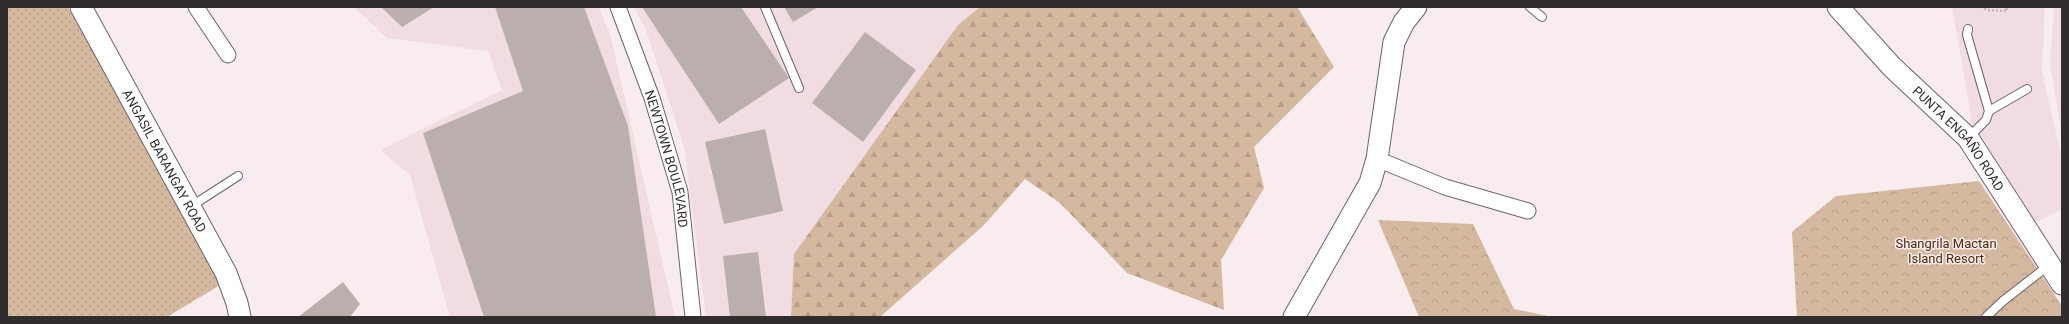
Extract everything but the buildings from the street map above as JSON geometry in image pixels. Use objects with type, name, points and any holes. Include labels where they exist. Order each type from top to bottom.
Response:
[{"type":"street","name":"ANGASIL BARANGAY ROAD","points":[[81,7],[226,273],[237,303],[240,317]]},
{"type":"street","points":[[196,7],[228,55]]},
{"type":"street","name":"NEWTOWN BOULEVARD","points":[[618,7],[652,98],[680,192],[693,317]]},
{"type":"street","points":[[1294,317],[1367,189],[1377,159],[1394,42],[1404,22],[1416,7]]},
{"type":"street","name":"PUNTA ENGAÑO ROAD","points":[[1838,7],[1892,67],[1968,138],[2062,284]]},
{"type":"street","points":[[1377,159],[1445,187],[1528,212]]},
{"type":"lane","points":[[765,7],[799,88]]},
{"type":"lane","points":[[1530,7],[1542,17]]},
{"type":"lane","points":[[1968,29],[1968,36],[1989,111],[1986,120],[1968,138]]},
{"type":"lane","points":[[1989,111],[2027,89]]},
{"type":"lane","points":[[189,207],[238,176]]},
{"type":"lane","points":[[1986,317],[2003,301],[2049,265]]},
{"type":"path","points":[[1981,7],[1989,11],[2007,11],[2006,7]]},
{"type":"shaded area","points":[[354,7],[599,7],[611,38],[675,317],[450,317],[410,175],[380,150],[502,90],[488,51],[387,38]]},
{"type":"shaded area","points":[[634,7],[980,7],[958,26],[794,254],[791,317],[706,317],[684,147],[646,30]]},
{"type":"shaded area","points":[[1952,7],[2045,7],[2042,71],[2062,159],[2062,209],[2035,223],[1982,137],[1970,126],[1971,115]]},
{"type":"shaded area","points":[[2054,7],[2062,7],[2062,135],[2050,64]]},
{"type":"green space","points":[[7,7],[68,7],[225,282],[167,317],[7,317]]},
{"type":"green space","points":[[980,7],[1298,8],[1334,67],[1254,147],[1264,188],[1221,260],[1224,310],[1127,273],[1060,203],[1025,179],[983,226],[880,317],[791,317],[794,254],[958,25]]},
{"type":"green space","name":"Shangrila Mactan Island Resort","points":[[1979,181],[2062,306],[2062,317],[1797,317],[1792,232],[1836,196]]},
{"type":"green space","points":[[1378,220],[1473,224],[1514,309],[1553,317],[1419,317]]}]
